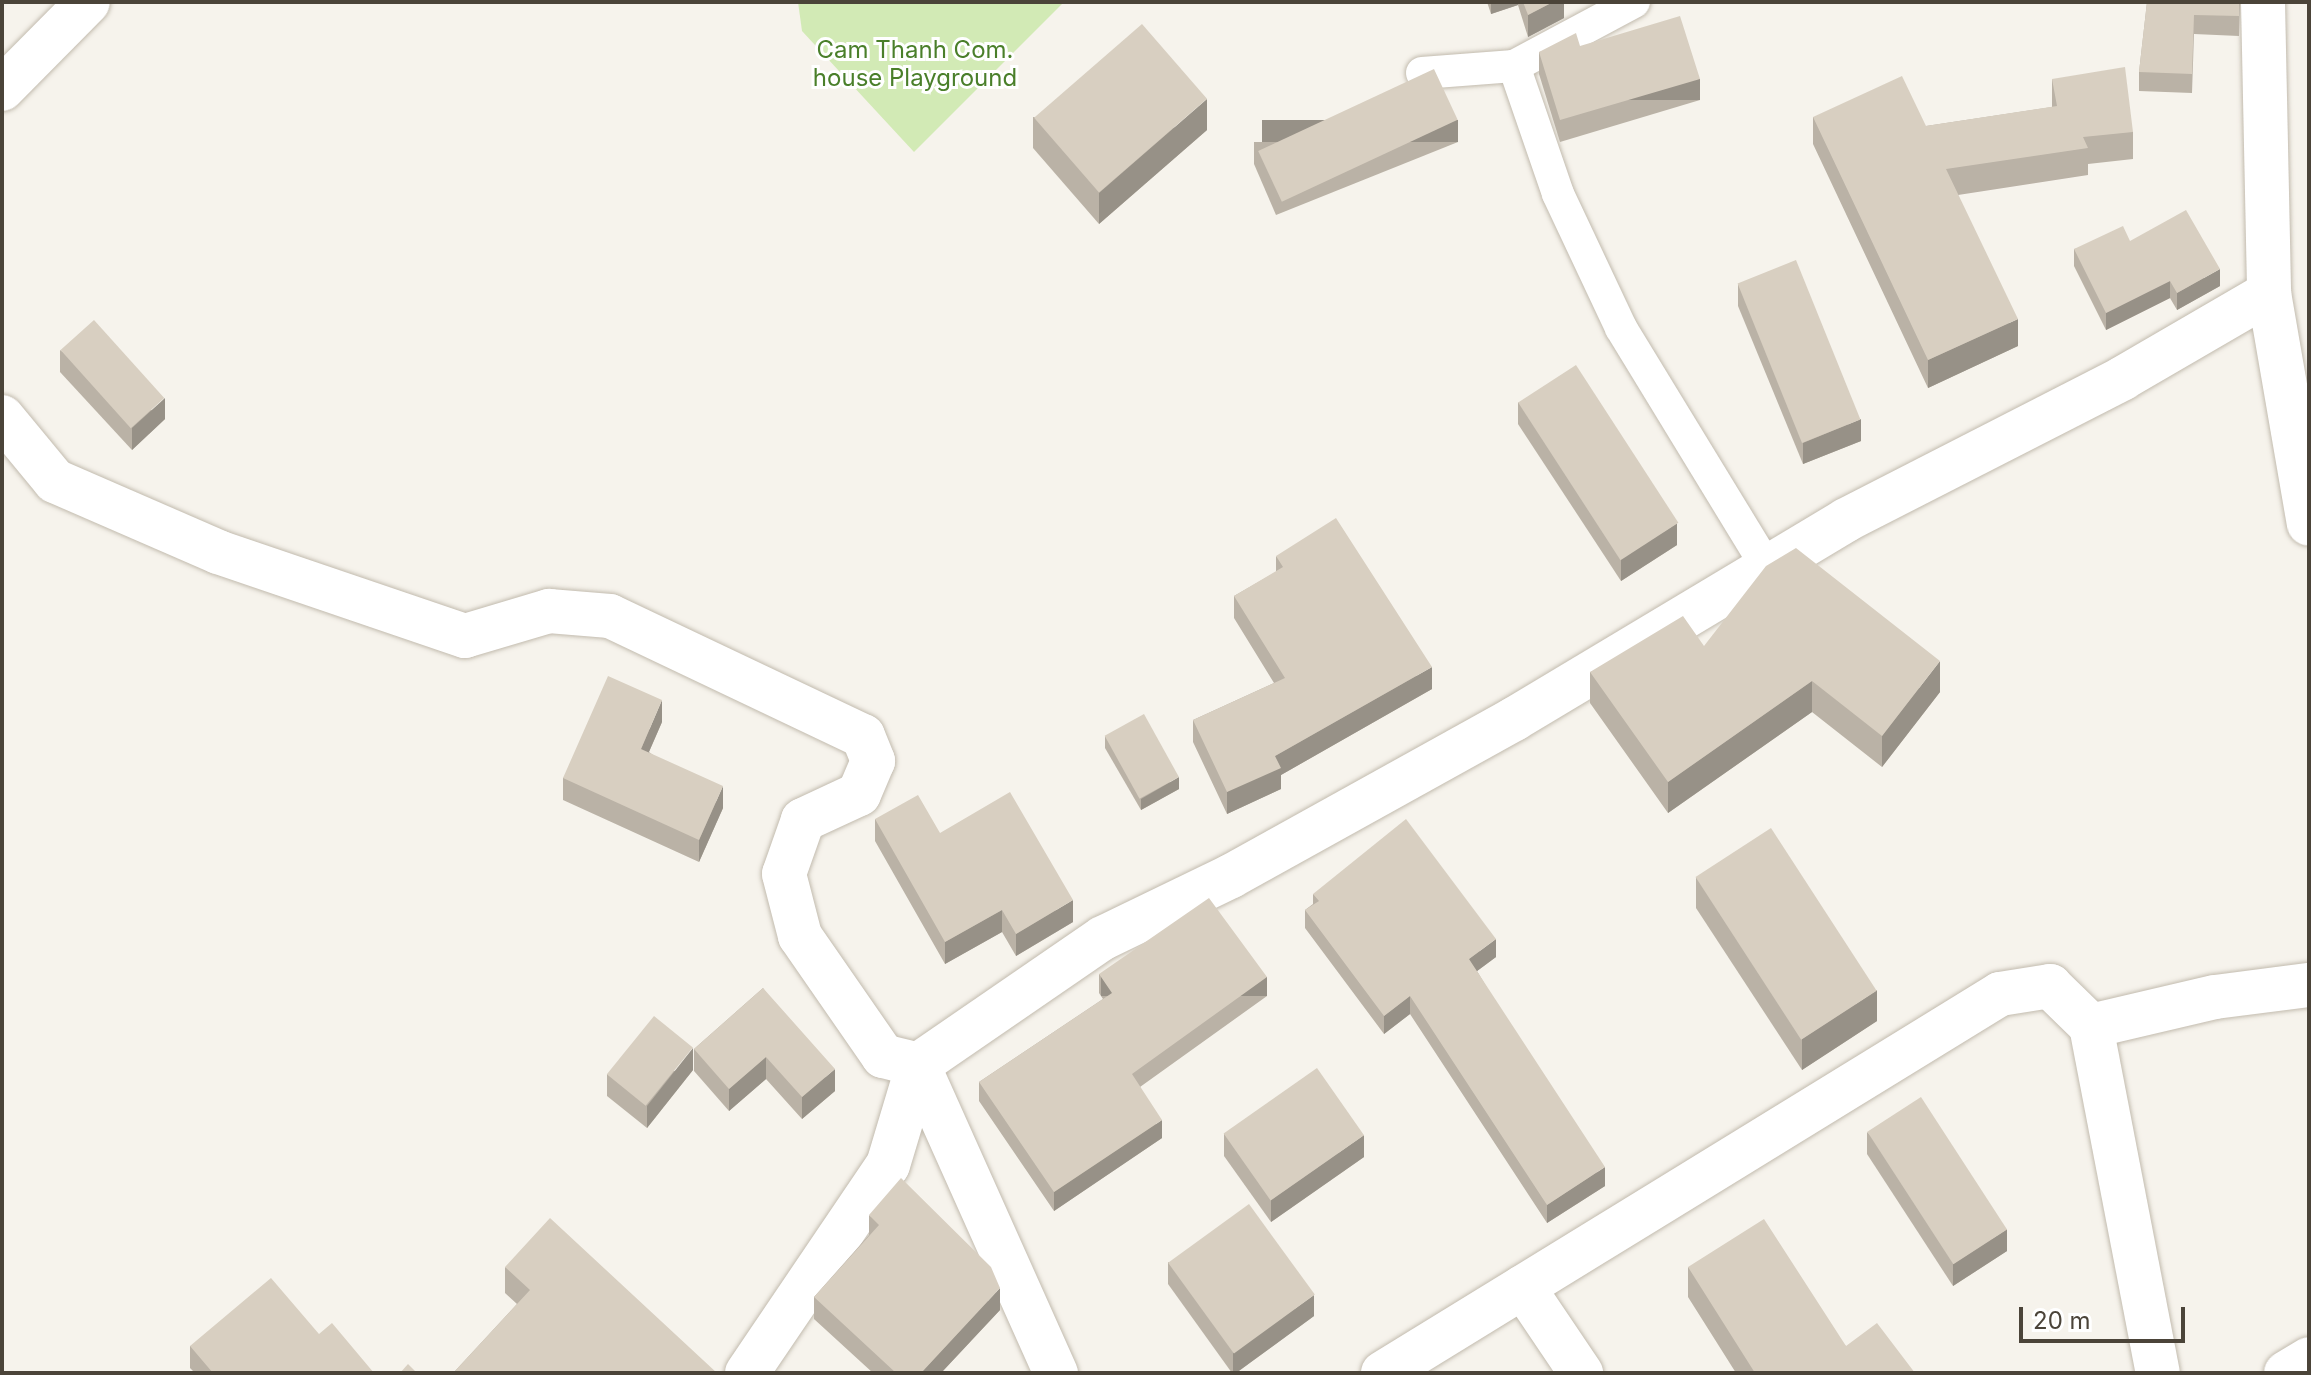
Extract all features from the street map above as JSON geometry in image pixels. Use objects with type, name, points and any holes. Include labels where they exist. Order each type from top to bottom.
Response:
[{"type":"street","points":[[2,89],[88,2]]},
{"type":"street","points":[[2263,2],[2269,293],[2309,524]]},
{"type":"street","points":[[747,1373],[888,1165],[918,1065],[1103,938],[1500,727],[1767,567],[2269,293]]},
{"type":"street","points":[[2,417],[55,481],[218,552],[465,636],[549,611],[610,616],[863,736],[873,761],[859,794],[803,820],[784,874],[800,936],[883,1056],[918,1065]]},
{"type":"street","points":[[2091,1026],[2309,985]]},
{"type":"street","points":[[1383,1373],[2000,994],[2050,986],[2091,1026],[2158,1373]]},
{"type":"street","points":[[918,1065],[1056,1373]]},
{"type":"street","points":[[1523,1287],[1581,1373]]},
{"type":"street","points":[[2286,1373],[2309,1359]]},
{"type":"lane","points":[[1422,73],[1514,66],[1634,2]]},
{"type":"lane","points":[[1514,66],[1558,194],[1621,328],[1767,567]]},
{"type":"green space","name":"Cam Thanh Com. house Playground","points":[[798,2],[1064,2],[914,152],[802,31]]},
{"type":"building","points":[[1523,2],[1553,2],[1528,15]]},
{"type":"building","points":[[2147,2],[2239,2],[2239,16],[2194,15],[2192,74],[2139,72]]},
{"type":"building","points":[[1680,16],[1700,79],[1560,120],[1539,52],[1576,33],[1580,46]]},
{"type":"building","points":[[1142,24],[1207,99],[1099,193],[1034,118]]},
{"type":"building","points":[[2125,67],[2133,132],[2083,137],[2088,148],[1946,169],[2018,319],[1928,360],[1813,117],[1902,76],[1926,126],[2057,106],[2052,79]]},
{"type":"building","points":[[1434,69],[1458,120],[1282,202],[1258,151]]},
{"type":"building","points":[[2186,210],[2220,269],[2177,293],[2170,281],[2106,313],[2074,249],[2123,226],[2130,241]]},
{"type":"building","points":[[1796,260],[1860,419],[1802,443],[1738,284]]},
{"type":"building","points":[[94,320],[164,398],[131,428],[61,350]]},
{"type":"building","points":[[1576,365],[1678,523],[1621,560],[1518,403]]},
{"type":"building","points":[[1336,518],[1432,667],[1275,756],[1281,768],[1227,792],[1193,720],[1285,678],[1234,596],[1283,567],[1276,556]]},
{"type":"building","points":[[1796,548],[1940,661],[1882,736],[1812,681],[1668,782],[1590,672],[1683,616],[1704,646],[1766,566]]},
{"type":"building","points":[[608,676],[662,700],[641,749],[723,786],[699,840],[563,778]]},
{"type":"building","points":[[1144,714],[1179,777],[1140,799],[1105,736]]},
{"type":"building","points":[[1010,792],[1073,900],[1016,934],[1002,910],[945,942],[875,819],[918,795],[940,833]]},
{"type":"building","points":[[1406,819],[1496,939],[1469,959],[1605,1167],[1547,1205],[1410,996],[1384,1016],[1305,910],[1319,901],[1313,894]]},
{"type":"building","points":[[1771,828],[1877,991],[1801,1040],[1696,877]]},
{"type":"building","points":[[1209,898],[1267,977],[1132,1074],[1162,1120],[1054,1192],[979,1082],[1112,993],[1099,974]]},
{"type":"building","points":[[763,988],[835,1069],[802,1097],[766,1057],[729,1089],[694,1049]]},
{"type":"building","points":[[654,1016],[693,1047],[646,1106],[607,1074]]},
{"type":"building","points":[[1317,1068],[1364,1135],[1271,1201],[1224,1133]]},
{"type":"building","points":[[1921,1097],[2007,1230],[1953,1264],[1867,1132]]},
{"type":"building","points":[[901,1178],[991,1267],[1000,1288],[921,1373],[896,1373],[814,1297],[879,1225],[869,1215]]},
{"type":"building","points":[[1249,1204],[1315,1295],[1234,1353],[1168,1263]]},
{"type":"building","points":[[550,1218],[717,1373],[457,1373],[455,1371],[530,1290],[505,1267]]},
{"type":"building","points":[[1764,1219],[1846,1346],[1877,1323],[1915,1373],[1755,1373],[1688,1267]]},
{"type":"building","points":[[271,1278],[319,1334],[332,1323],[374,1373],[213,1373],[190,1346]]},
{"type":"building","points":[[408,1364],[417,1373],[400,1373]]}]
